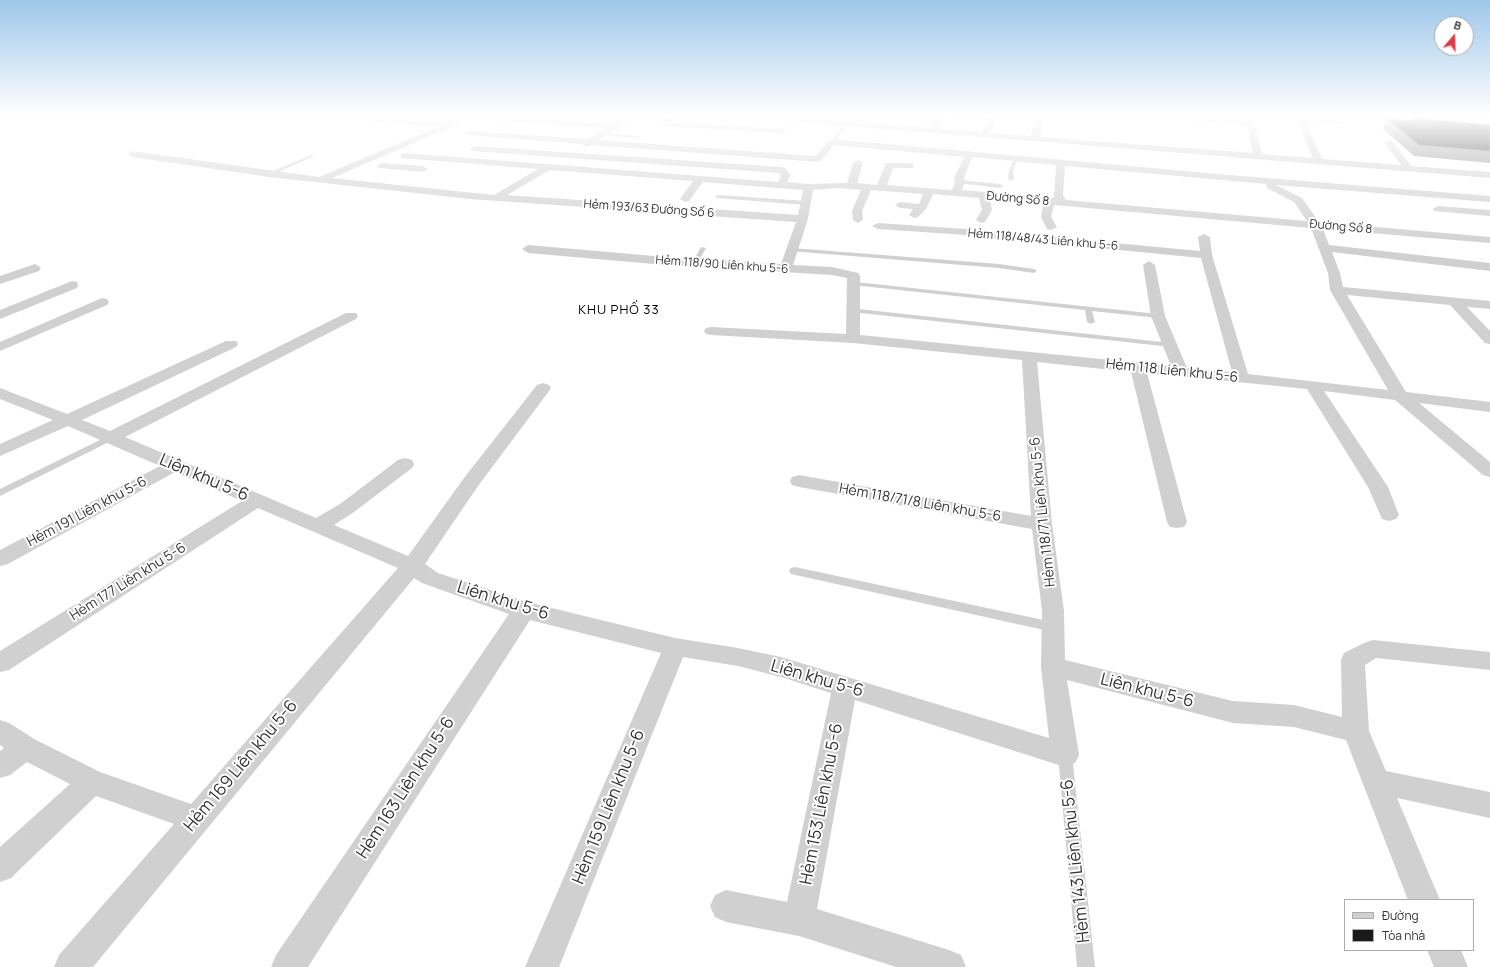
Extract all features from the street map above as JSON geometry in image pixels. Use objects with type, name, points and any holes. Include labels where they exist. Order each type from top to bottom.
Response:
[{"type":"street","name":"Hẻm 193/63 Đường Số 6","points":[[174,160],[319,180],[495,198],[803,220]]},
{"type":"street","points":[[319,180],[367,160]]},
{"type":"street","name":"Đường Số 8","points":[[453,160],[699,180],[808,187],[851,186],[930,191],[1490,240]]},
{"type":"street","points":[[495,198],[559,160]]},
{"type":"street","points":[[641,160],[782,170],[786,175],[781,185]]},
{"type":"street","points":[[956,194],[960,182],[959,178],[967,160]]},
{"type":"street","points":[[1029,160],[1258,181],[1490,199]]},
{"type":"street","points":[[1220,160],[1229,178]]},
{"type":"street","points":[[1261,160],[1273,182]]},
{"type":"street","points":[[1297,160],[1490,175]]},
{"type":"street","points":[[1402,160],[1409,169]]},
{"type":"street","points":[[1062,163],[1058,195],[1059,200],[1064,203]]},
{"type":"street","points":[[851,186],[858,164]]},
{"type":"street","points":[[881,188],[889,164],[910,166]]},
{"type":"street","points":[[382,166],[436,170]]},
{"type":"street","points":[[512,177],[528,179]]},
{"type":"street","points":[[685,199],[699,180]]},
{"type":"street","points":[[1258,181],[1289,193],[1298,200],[1316,225],[1334,273],[1337,290],[1400,396],[1490,471]]},
{"type":"street","points":[[785,269],[803,220],[808,187]]},
{"type":"street","points":[[858,220],[857,211],[867,187]]},
{"type":"street","points":[[914,215],[922,207],[930,191]]},
{"type":"street","points":[[981,220],[987,210],[984,196]]},
{"type":"street","points":[[1049,201],[1046,217],[1051,227]]},
{"type":"street","points":[[900,205],[922,207]]},
{"type":"street","points":[[1438,209],[1490,213]]},
{"type":"street","name":"Hẻm 118/48/43 Liên khu 5-6","points":[[878,226],[966,232],[1206,255]]},
{"type":"street","points":[[1204,237],[1206,255],[1241,378]]},
{"type":"street","points":[[1325,248],[1490,267]]},
{"type":"street","name":"Hẻm 118/90 Liên khu 5-6","points":[[528,249],[695,263],[832,271],[854,276],[855,284]]},
{"type":"street","points":[[1149,265],[1158,316],[1181,372]]},
{"type":"street","points":[[0,280],[35,268]]},
{"type":"street","points":[[853,339],[852,310],[855,284]]},
{"type":"street","points":[[0,315],[72,285]]},
{"type":"street","points":[[1337,290],[1490,305]]},
{"type":"street","points":[[1454,301],[1490,340]]},
{"type":"street","points":[[0,347],[102,302]]},
{"type":"street","points":[[110,438],[351,316]]},
{"type":"street","name":"Hẻm 118 Liên khu 5-6","points":[[712,330],[853,339],[1029,358],[1138,367],[1312,385],[1490,407]]},
{"type":"street","points":[[0,451],[231,344]]},
{"type":"street","name":"Hẻm 118/71 Liên khu 5-6","points":[[1029,358],[1042,524],[1052,604],[1053,667]]},
{"type":"street","points":[[1138,367],[1178,522]]},
{"type":"street","points":[[1312,385],[1378,486],[1389,515]]},
{"type":"street","name":"Hẻm 169 Liên khu 5-6","points":[[71,967],[412,566],[471,482],[543,388]]},
{"type":"street","name":"Liên khu 5-6","points":[[1,394],[68,420],[412,566],[430,578],[524,610],[675,647],[738,657],[774,666],[1065,755]]},
{"type":"street","points":[[317,526],[347,508],[405,464]]},
{"type":"street","name":"Hẻm 191 Liên khu 5-6","points":[[0,559],[175,465]]},
{"type":"street","name":"Hẻm 118/71/8 Liên khu 5-6","points":[[799,481],[1042,524]]},
{"type":"street","name":"Hẻm 177 Liên khu 5-6","points":[[0,663],[256,501]]},
{"type":"street","name":"Hẻm 163 Liên khu 5-6","points":[[288,967],[524,610]]},
{"type":"street","name":"Hẻm 159 Liên khu 5-6","points":[[542,967],[675,647]]},
{"type":"street","points":[[1424,899],[1356,731],[1353,660],[1373,649],[1490,661]]},
{"type":"street","points":[[1053,667],[1065,755]]},
{"type":"street","name":"Liên khu 5-6","points":[[1053,667],[1233,712],[1294,716],[1356,731]]},
{"type":"street","name":"Hẻm 153 Liên khu 5-6","points":[[799,920],[845,687]]},
{"type":"street","points":[[0,731],[26,748],[92,782],[196,819]]},
{"type":"street","points":[[0,766],[26,748]]},
{"type":"street","points":[[1376,781],[1490,805]]},
{"type":"street","points":[[0,867],[92,782]]},
{"type":"street","points":[[726,906],[799,920],[949,967]]},
{"type":"street","points":[[1444,951],[1451,967]]},
{"type":"lane","points":[[269,174],[303,160]]},
{"type":"lane","points":[[1011,179],[1011,171],[1016,160]]},
{"type":"lane","points":[[960,182],[1000,186]]},
{"type":"lane","points":[[718,197],[806,202]]},
{"type":"lane","points":[[695,263],[703,248]]},
{"type":"lane","points":[[792,250],[999,266],[1034,271]]},
{"type":"lane","points":[[855,284],[1158,316]]},
{"type":"lane","points":[[1088,309],[1091,322]]},
{"type":"lane","points":[[852,310],[1171,345]]},
{"type":"lane","points":[[0,493],[110,438]]},
{"type":"lane","points":[[795,571],[1053,627]]},
{"type":"lane","name":"Hẻm 143 Liên khu 5-6","points":[[1065,755],[1086,967]]},
{"type":"district","name":"KHU PHỐ 33","points":[[619,310]]}]
